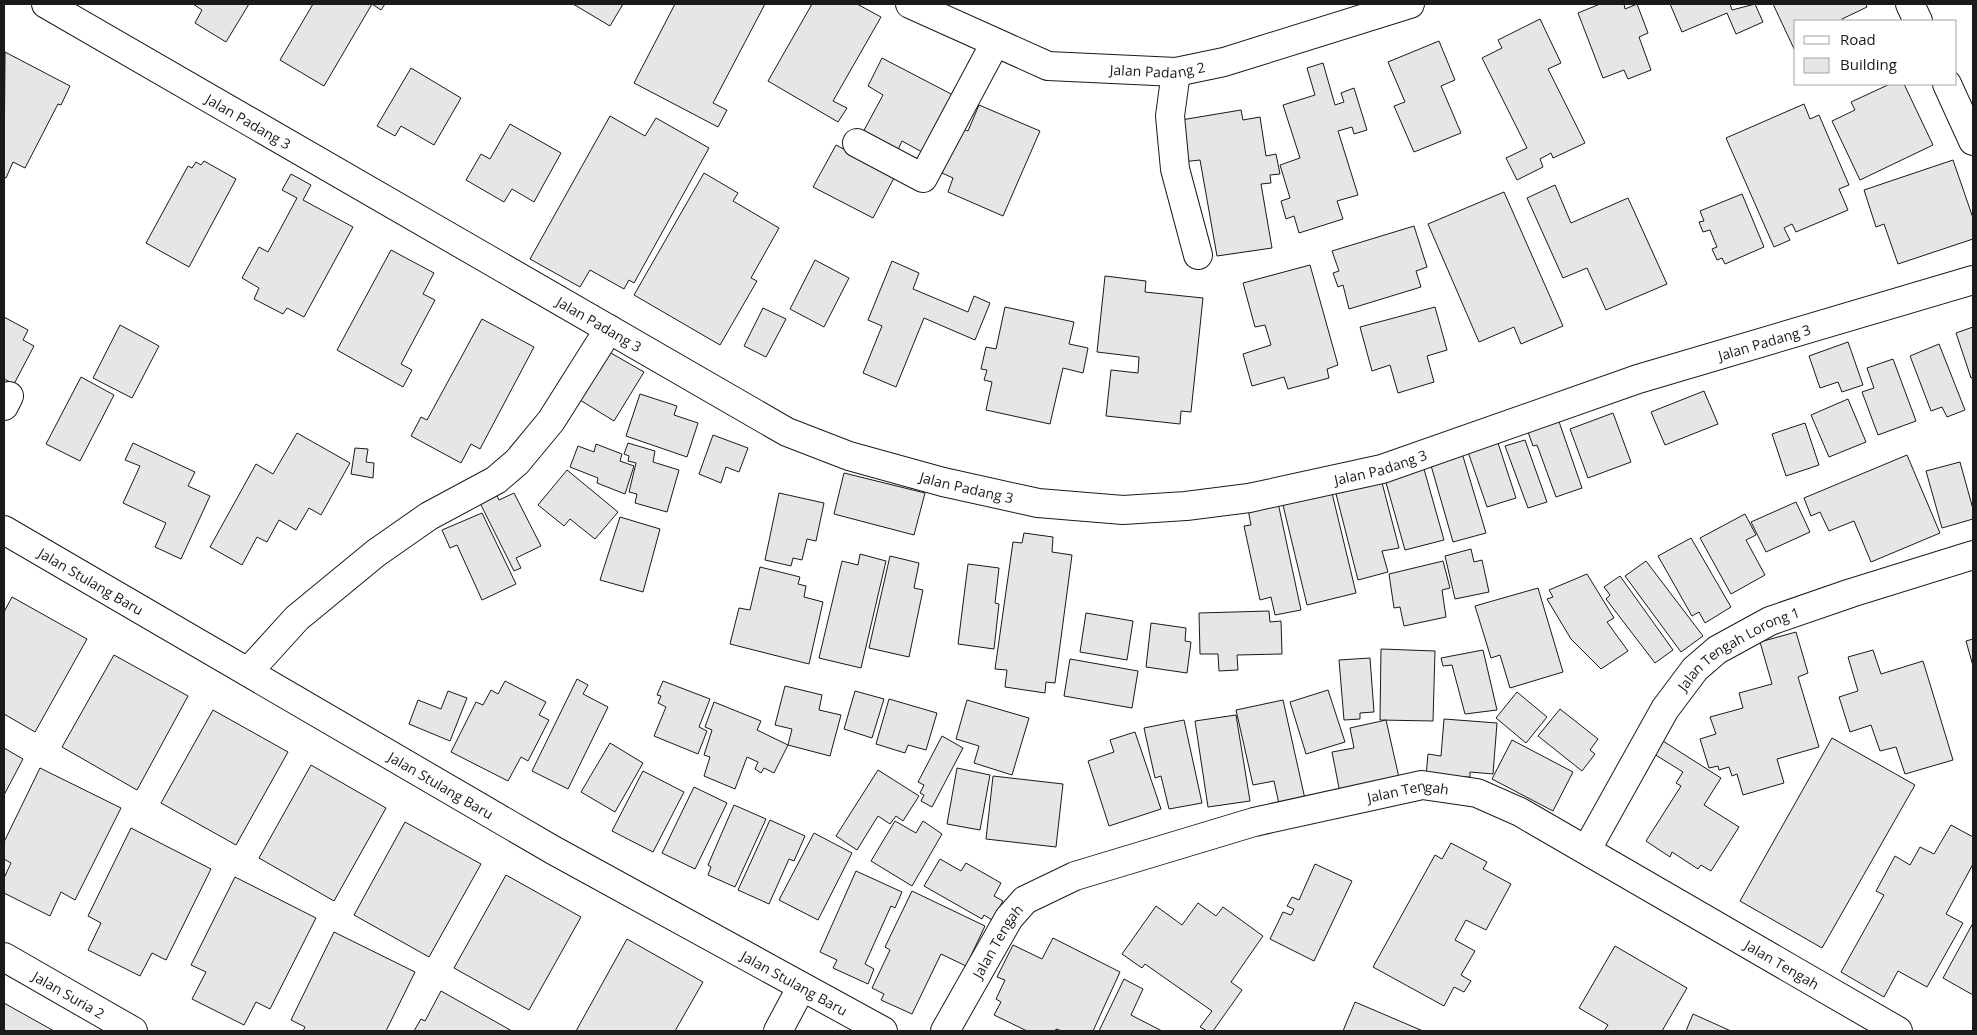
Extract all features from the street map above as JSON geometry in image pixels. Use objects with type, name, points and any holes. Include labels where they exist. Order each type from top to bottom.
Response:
[{"type":"street","name":"Jalan Padang 3","points":[[46,4],[788,432],[849,456],[943,482],[1038,503],[1123,510],[1186,506],[1249,498],[1382,469],[1638,380],[1973,280]]},
{"type":"street","name":"Jalan Padang 2","points":[[910,4],[1048,66],[1176,72],[1224,62],[1410,4]]},
{"type":"street","points":[[1910,4],[1918,20]]},
{"type":"street","points":[[857,143],[924,178],[995,43]]},
{"type":"street","points":[[1176,72],[1170,116],[1175,169],[1198,255]]},
{"type":"street","points":[[1947,85],[1973,141]]},
{"type":"street","points":[[248,672],[297,618],[376,553],[429,516],[496,480],[517,462],[551,421],[609,329]]},
{"type":"street","name":"Jalan Stulang Baru","points":[[4,530],[553,850],[801,988],[883,1031]]},
{"type":"street","name":"Jalan Tengah Lorong 1","points":[[1587,849],[1665,709],[1695,669],[1717,650],[1770,621],[1851,593],[1973,555]]},
{"type":"street","name":"Jalan Tengah","points":[[945,1031],[1009,918],[1025,900],[1075,876],[1254,822],[1422,785],[1477,793],[1520,812],[1587,849],[1898,1031]]},
{"type":"street","name":"Jalan Suria 2","points":[[4,957],[133,1031]]},
{"type":"street","points":[[778,1031],[801,988]]},
{"type":"building","points":[[193,4],[249,4],[226,42],[195,23],[202,10]]},
{"type":"building","points":[[313,4],[372,4],[324,86],[280,60]]},
{"type":"building","points":[[372,4],[385,4],[381,10]]},
{"type":"building","points":[[573,4],[623,4],[610,26]]},
{"type":"building","points":[[675,4],[765,4],[713,103],[727,110],[718,127],[634,83]]},
{"type":"building","points":[[812,4],[857,4],[881,17],[833,101],[847,108],[838,122],[768,81]]},
{"type":"building","points":[[1600,4],[1624,4],[1625,9],[1637,4],[1648,33],[1639,37],[1651,70],[1628,79],[1624,70],[1603,78],[1578,13]]},
{"type":"building","points":[[1670,4],[1730,4],[1732,10],[1755,4],[1763,22],[1736,34],[1727,13],[1682,32]]},
{"type":"building","points":[[1773,4],[1866,4],[1867,7],[1842,20],[1794,20],[1794,49]]},
{"type":"building","points":[[1540,19],[1561,63],[1548,69],[1585,143],[1553,158],[1551,153],[1540,159],[1543,167],[1517,180],[1506,158],[1527,148],[1482,58],[1502,48],[1498,40]]},
{"type":"building","points":[[1439,41],[1455,80],[1441,86],[1461,133],[1414,152],[1394,106],[1405,102],[1388,62]]},
{"type":"building","points":[[5,52],[70,86],[61,105],[58,104],[25,168],[13,162],[6,178],[4,177]]},
{"type":"building","points":[[882,58],[953,95],[922,152],[902,141],[897,152],[862,134],[883,95],[868,86]]},
{"type":"building","points":[[1323,63],[1335,105],[1344,102],[1341,93],[1354,88],[1367,130],[1354,134],[1352,127],[1338,131],[1358,195],[1337,201],[1343,219],[1299,233],[1294,216],[1286,219],[1281,201],[1290,198],[1280,165],[1300,158],[1283,105],[1315,95],[1307,68]]},
{"type":"building","points":[[411,68],[461,98],[434,145],[401,126],[395,136],[377,126]]},
{"type":"building","points":[[1888,85],[1904,85],[1933,145],[1860,180],[1832,121],[1855,110],[1851,102]]},
{"type":"building","points":[[1804,104],[1810,119],[1819,115],[1849,185],[1839,189],[1848,210],[1796,232],[1792,224],[1784,228],[1790,240],[1774,247],[1726,138]]},
{"type":"building","points":[[979,105],[1040,131],[1003,216],[948,192],[953,178],[942,173],[961,128],[968,131]]},
{"type":"building","points":[[1241,110],[1243,120],[1260,117],[1266,156],[1276,154],[1280,174],[1270,175],[1271,183],[1261,184],[1272,248],[1217,256],[1200,160],[1182,162],[1175,121]]},
{"type":"building","points":[[610,116],[645,136],[656,118],[709,148],[634,283],[629,280],[624,289],[590,270],[580,287],[530,259]]},
{"type":"building","points":[[510,124],[561,153],[534,202],[512,189],[504,202],[466,180],[481,154],[490,159]]},
{"type":"building","points":[[836,145],[895,176],[873,218],[813,187]]},
{"type":"building","points":[[1953,160],[1973,218],[1973,239],[1898,264],[1884,224],[1876,227],[1864,190]]},
{"type":"building","points":[[204,161],[236,179],[189,267],[146,243],[188,166],[192,168],[196,162],[201,165]]},
{"type":"building","points":[[704,173],[738,193],[733,201],[779,228],[751,278],[757,281],[720,345],[634,295]]},
{"type":"building","points":[[291,174],[311,185],[303,200],[353,227],[304,317],[287,308],[283,314],[254,299],[259,288],[242,278],[259,247],[268,252],[297,198],[282,190]]},
{"type":"building","points":[[1555,185],[1571,223],[1628,198],[1667,284],[1606,310],[1587,268],[1563,278],[1527,198]]},
{"type":"building","points":[[1504,192],[1563,326],[1521,344],[1514,327],[1479,342],[1428,224]]},
{"type":"building","points":[[1742,194],[1764,247],[1725,264],[1722,258],[1717,260],[1712,249],[1717,247],[1710,230],[1703,232],[1699,222],[1704,221],[1700,211]]},
{"type":"building","points":[[1414,226],[1427,267],[1416,271],[1421,287],[1349,309],[1343,285],[1338,287],[1333,273],[1339,271],[1332,251]]},
{"type":"building","points":[[391,250],[434,273],[423,294],[435,300],[401,364],[412,370],[403,387],[337,350]]},
{"type":"building","points":[[815,260],[849,278],[824,327],[790,309]]},
{"type":"building","points":[[892,261],[919,273],[913,289],[968,312],[974,296],[990,303],[975,340],[924,318],[896,387],[863,373],[882,326],[868,320]]},
{"type":"building","points":[[1310,265],[1338,365],[1327,369],[1329,378],[1288,389],[1284,377],[1252,386],[1243,354],[1271,345],[1265,325],[1255,327],[1243,283]]},
{"type":"building","points":[[1105,276],[1146,281],[1145,292],[1203,298],[1191,412],[1181,411],[1180,424],[1106,416],[1111,370],[1138,373],[1139,357],[1097,352]]},
{"type":"building","points":[[1005,307],[1074,322],[1069,344],[1088,348],[1083,373],[1063,368],[1050,424],[986,410],[992,382],[984,380],[987,370],[981,369],[986,347],[996,349]]},
{"type":"building","points":[[1435,307],[1447,350],[1427,356],[1434,382],[1398,393],[1390,365],[1372,371],[1360,327]]},
{"type":"building","points":[[763,308],[786,319],[766,357],[744,346]]},
{"type":"building","points":[[4,317],[28,330],[23,340],[34,346],[14,384],[4,379]]},
{"type":"building","points":[[482,319],[534,347],[480,449],[471,444],[461,463],[411,436],[421,417],[427,420]]},
{"type":"building","points":[[120,325],[159,346],[132,398],[93,378]]},
{"type":"building","points":[[1973,327],[1973,377],[1971,378],[1956,333]]},
{"type":"building","points":[[1848,342],[1863,385],[1842,392],[1838,382],[1820,388],[1809,356]]},
{"type":"building","points":[[1939,344],[1965,410],[1947,417],[1942,407],[1931,411],[1910,356]]},
{"type":"building","points":[[609,352],[644,372],[614,421],[580,400]]},
{"type":"building","points":[[1893,359],[1916,421],[1878,435],[1862,392],[1874,388],[1867,368]]},
{"type":"building","points":[[81,377],[114,395],[80,461],[46,444]]},
{"type":"building","points":[[1704,391],[1718,424],[1665,445],[1651,412]]},
{"type":"building","points":[[640,394],[677,406],[674,415],[698,423],[687,457],[626,436]]},
{"type":"building","points":[[1848,399],[1866,442],[1829,457],[1811,415]]},
{"type":"building","points":[[1556,413],[1582,488],[1556,497],[1537,445],[1533,446],[1528,432]]},
{"type":"building","points":[[1613,413],[1631,462],[1588,478],[1570,429]]},
{"type":"building","points":[[1805,423],[1819,465],[1786,476],[1772,434]]},
{"type":"building","points":[[297,433],[350,463],[321,515],[309,508],[296,530],[279,520],[267,542],[257,537],[242,565],[210,547],[256,464],[273,474]]},
{"type":"building","points":[[713,435],[748,448],[739,472],[726,467],[721,483],[699,474]]},
{"type":"building","points":[[1525,440],[1547,502],[1528,508],[1505,446]]},
{"type":"building","points":[[133,443],[195,472],[188,486],[210,496],[181,559],[155,547],[166,523],[123,503],[140,466],[125,460]]},
{"type":"building","points":[[628,443],[655,451],[653,462],[679,470],[667,512],[635,503],[637,494],[629,492],[636,463],[628,461],[629,456],[624,454]]},
{"type":"building","points":[[1498,443],[1516,498],[1487,507],[1468,452]]},
{"type":"building","points":[[596,444],[622,454],[620,461],[634,466],[625,494],[597,483],[598,478],[570,467],[578,446],[594,452]]},
{"type":"building","points":[[355,448],[368,449],[366,462],[374,463],[373,478],[351,474]]},
{"type":"building","points":[[1462,453],[1486,533],[1453,542],[1430,462]]},
{"type":"building","points":[[1907,455],[1940,533],[1871,562],[1854,521],[1829,531],[1820,512],[1811,516],[1804,498]]},
{"type":"building","points":[[1422,462],[1444,540],[1405,550],[1383,472]]},
{"type":"building","points":[[1960,462],[1973,509],[1973,519],[1942,528],[1926,471]]},
{"type":"building","points":[[567,470],[618,512],[595,539],[570,519],[564,526],[538,505]]},
{"type":"building","points":[[844,473],[925,493],[914,535],[834,514]]},
{"type":"building","points":[[1380,475],[1399,548],[1382,551],[1388,572],[1358,580],[1334,486]]},
{"type":"building","points":[[495,492],[499,500],[514,493],[541,546],[516,558],[521,568],[514,571],[479,501]]},
{"type":"building","points":[[779,493],[824,503],[816,541],[807,539],[802,560],[793,558],[791,566],[765,560]]},
{"type":"building","points":[[1332,493],[1356,593],[1307,605],[1283,505]]},
{"type":"building","points":[[1277,498],[1301,610],[1275,615],[1271,597],[1260,600],[1244,526],[1251,525],[1247,504]]},
{"type":"building","points":[[1796,502],[1810,532],[1766,552],[1751,522]]},
{"type":"building","points":[[482,513],[516,584],[482,600],[457,545],[450,548],[442,530]]},
{"type":"building","points":[[1745,514],[1756,535],[1746,540],[1765,575],[1731,594],[1700,538]]},
{"type":"building","points":[[620,517],[660,529],[643,592],[600,580]]},
{"type":"building","points":[[1024,533],[1053,537],[1052,552],[1072,555],[1055,683],[1046,682],[1045,693],[1005,687],[1007,670],[995,669],[1013,542],[1022,543]]},
{"type":"building","points":[[1691,538],[1731,607],[1705,623],[1699,612],[1692,616],[1658,556]]},
{"type":"building","points":[[1471,549],[1474,562],[1482,560],[1489,592],[1455,599],[1445,556]]},
{"type":"building","points":[[860,554],[886,561],[861,668],[819,658],[842,561],[858,565]]},
{"type":"building","points":[[890,556],[919,563],[914,588],[923,590],[909,657],[869,648]]},
{"type":"building","points":[[1443,561],[1450,588],[1442,590],[1446,617],[1404,626],[1400,607],[1394,608],[1389,574]]},
{"type":"building","points":[[1646,561],[1703,636],[1681,652],[1625,576]]},
{"type":"building","points":[[968,564],[999,568],[995,603],[999,604],[994,649],[958,644]]},
{"type":"building","points":[[760,567],[800,577],[798,584],[806,586],[804,597],[823,602],[809,664],[730,644],[739,608],[750,610]]},
{"type":"building","points":[[1587,574],[1614,618],[1607,622],[1628,651],[1601,669],[1571,639],[1547,599],[1553,597],[1549,590]]},
{"type":"building","points":[[1620,576],[1673,650],[1655,663],[1606,599],[1610,595],[1604,587]]},
{"type":"building","points":[[1538,588],[1563,672],[1510,688],[1500,655],[1491,658],[1475,606]]},
{"type":"building","points":[[12,597],[87,639],[35,732],[4,714],[4,612]]},
{"type":"building","points":[[1269,611],[1270,622],[1281,621],[1282,654],[1237,655],[1238,670],[1219,671],[1218,654],[1200,654],[1199,613]]},
{"type":"building","points":[[1086,613],[1133,621],[1127,660],[1080,652]]},
{"type":"building","points":[[1151,623],[1186,628],[1185,641],[1191,642],[1187,673],[1146,667]]},
{"type":"building","points":[[1796,632],[1808,673],[1798,677],[1819,747],[1777,759],[1784,783],[1743,795],[1737,774],[1732,776],[1729,767],[1719,770],[1718,766],[1709,768],[1700,739],[1716,734],[1710,717],[1743,708],[1739,693],[1772,684],[1760,642]]},
{"type":"building","points":[[1973,639],[1973,666],[1966,641]]},
{"type":"building","points":[[1381,649],[1435,651],[1433,721],[1380,720]]},
{"type":"building","points":[[1483,650],[1497,710],[1465,714],[1452,665],[1443,666],[1441,658]]},
{"type":"building","points":[[1873,650],[1881,674],[1923,661],[1953,760],[1905,774],[1896,747],[1880,751],[1871,725],[1850,732],[1839,697],[1858,691],[1848,657]]},
{"type":"building","points":[[114,655],[188,696],[137,790],[62,747]]},
{"type":"building","points":[[1370,658],[1374,712],[1360,713],[1360,719],[1344,720],[1339,660]]},
{"type":"building","points":[[1070,659],[1138,671],[1132,708],[1064,696]]},
{"type":"building","points":[[577,679],[588,685],[583,694],[608,707],[568,789],[532,771]]},
{"type":"building","points":[[505,681],[546,702],[539,715],[549,720],[528,761],[521,757],[508,781],[451,752],[476,702],[483,705],[491,690],[498,694]]},
{"type":"building","points":[[663,681],[710,699],[699,727],[707,731],[698,754],[654,736],[666,707],[658,703],[661,696],[657,695]]},
{"type":"building","points":[[785,686],[822,695],[819,710],[841,715],[830,756],[788,745],[792,729],[775,725]]},
{"type":"building","points":[[1328,690],[1345,742],[1306,754],[1290,702]]},
{"type":"building","points":[[448,691],[467,698],[450,741],[409,724],[418,700],[441,709]]},
{"type":"building","points":[[855,691],[884,699],[872,738],[844,729]]},
{"type":"building","points":[[1517,692],[1547,717],[1526,743],[1496,718]]},
{"type":"building","points":[[889,699],[937,713],[926,750],[908,745],[905,753],[876,744]]},
{"type":"building","points":[[967,700],[1029,718],[1012,775],[974,763],[979,746],[956,739]]},
{"type":"building","points":[[1283,700],[1305,799],[1279,804],[1274,781],[1253,785],[1236,710]]},
{"type":"building","points":[[714,702],[761,721],[757,730],[788,745],[774,773],[764,768],[761,773],[755,769],[758,762],[747,757],[735,789],[704,776],[710,757],[704,755],[712,730],[705,727]]},
{"type":"building","points":[[1560,709],[1598,739],[1590,750],[1595,754],[1582,771],[1538,736]]},
{"type":"building","points":[[213,710],[288,752],[236,845],[161,803]]},
{"type":"building","points":[[1236,715],[1250,801],[1208,807],[1195,721]]},
{"type":"building","points":[[1444,719],[1497,723],[1493,774],[1470,772],[1470,777],[1426,777],[1428,754],[1441,756]]},
{"type":"building","points":[[1184,720],[1202,803],[1169,809],[1161,776],[1155,778],[1144,728]]},
{"type":"building","points":[[1386,720],[1400,782],[1340,793],[1332,752],[1354,748],[1350,728]]},
{"type":"building","points":[[1135,732],[1161,809],[1109,826],[1088,761],[1114,752],[1110,740]]},
{"type":"building","points":[[942,736],[963,748],[932,807],[921,801],[924,795],[920,793],[924,785],[918,782]]},
{"type":"building","points":[[1832,738],[1915,785],[1822,948],[1740,901]]},
{"type":"building","points":[[1512,740],[1573,772],[1553,811],[1492,779]]},
{"type":"building","points":[[1663,741],[1721,778],[1704,805],[1739,827],[1711,871],[1701,865],[1698,869],[1672,852],[1670,857],[1646,841],[1681,786],[1676,783],[1683,772],[1654,754]]},
{"type":"building","points":[[610,743],[643,763],[615,812],[581,792]]},
{"type":"building","points":[[4,748],[23,759],[4,795]]},
{"type":"building","points":[[311,765],[386,808],[334,901],[259,858]]},
{"type":"building","points":[[40,768],[121,808],[75,900],[61,892],[50,916],[4,893],[4,878],[11,863],[4,859],[4,842]]},
{"type":"building","points":[[957,768],[990,775],[980,830],[947,824]]},
{"type":"building","points":[[878,770],[919,796],[903,821],[896,816],[890,824],[878,816],[857,850],[836,836]]},
{"type":"building","points":[[643,771],[684,792],[653,852],[612,831]]},
{"type":"building","points":[[993,776],[1063,784],[1056,847],[986,839]]},
{"type":"building","points":[[694,787],[727,803],[695,869],[662,853]]},
{"type":"building","points":[[734,805],[766,819],[735,887],[708,875],[711,867],[708,865]]},
{"type":"building","points":[[770,820],[805,836],[794,861],[789,859],[769,904],[738,890]]},
{"type":"building","points":[[895,821],[916,833],[923,821],[942,834],[912,886],[871,861]]},
{"type":"building","points":[[405,822],[481,864],[429,957],[354,915]]},
{"type":"building","points":[[1951,825],[1973,837],[1973,864],[1946,914],[1963,923],[1927,987],[1898,971],[1884,997],[1841,972],[1884,895],[1876,891],[1895,856],[1910,865],[1920,847],[1934,854]]},
{"type":"building","points":[[131,828],[211,869],[166,960],[152,953],[140,976],[88,950],[101,923],[88,916]]},
{"type":"building","points":[[814,833],[852,853],[818,920],[779,900]]},
{"type":"building","points":[[1451,843],[1487,862],[1483,869],[1511,884],[1486,930],[1466,920],[1455,940],[1475,951],[1461,975],[1471,981],[1464,992],[1454,987],[1444,1006],[1373,967],[1435,855],[1442,859]]},
{"type":"building","points":[[940,859],[961,871],[966,863],[1001,883],[994,896],[1003,901],[992,920],[984,915],[982,919],[924,886]]},
{"type":"building","points":[[1315,864],[1352,881],[1314,961],[1270,939],[1283,912],[1291,915],[1294,909],[1287,906],[1292,897],[1299,900]]},
{"type":"building","points":[[856,871],[902,892],[895,908],[891,906],[865,964],[874,969],[868,984],[833,968],[837,960],[820,952]]},
{"type":"building","points":[[506,875],[581,917],[529,1010],[454,968]]},
{"type":"building","points":[[235,877],[316,918],[270,1009],[256,1002],[244,1025],[192,999],[206,972],[191,965]]},
{"type":"building","points":[[912,891],[985,926],[966,966],[941,954],[912,1014],[881,1000],[884,994],[872,988],[890,950],[885,947]]},
{"type":"building","points":[[1198,903],[1216,916],[1223,907],[1263,936],[1231,982],[1242,990],[1213,1031],[1207,1031],[1200,1027],[1212,1011],[1145,964],[1142,968],[1122,954],[1156,906],[1182,925]]},
{"type":"building","points":[[1973,923],[1973,995],[1943,978]]},
{"type":"building","points":[[334,932],[415,972],[386,1031],[303,1031],[305,1027],[291,1020]]},
{"type":"building","points":[[1053,938],[1120,972],[1093,1031],[1062,1031],[1056,1029],[1055,1031],[1027,1031],[994,1015],[1001,1002],[996,999],[1005,980],[997,977],[1013,945],[1042,959]]},
{"type":"building","points":[[627,939],[703,982],[675,1031],[576,1031]]},
{"type":"building","points":[[1615,946],[1687,988],[1662,1031],[1604,1031],[1608,1025],[1579,1008]]},
{"type":"building","points":[[1124,979],[1143,989],[1131,1015],[1162,1031],[1099,1031]]},
{"type":"building","points":[[441,991],[512,1031],[414,1031],[421,1019],[425,1021]]},
{"type":"building","points":[[1355,1002],[1423,1031],[1343,1031]]},
{"type":"building","points":[[4,1003],[54,1031],[4,1031]]},
{"type":"building","points":[[1693,1014],[1731,1031],[1686,1031]]}]
